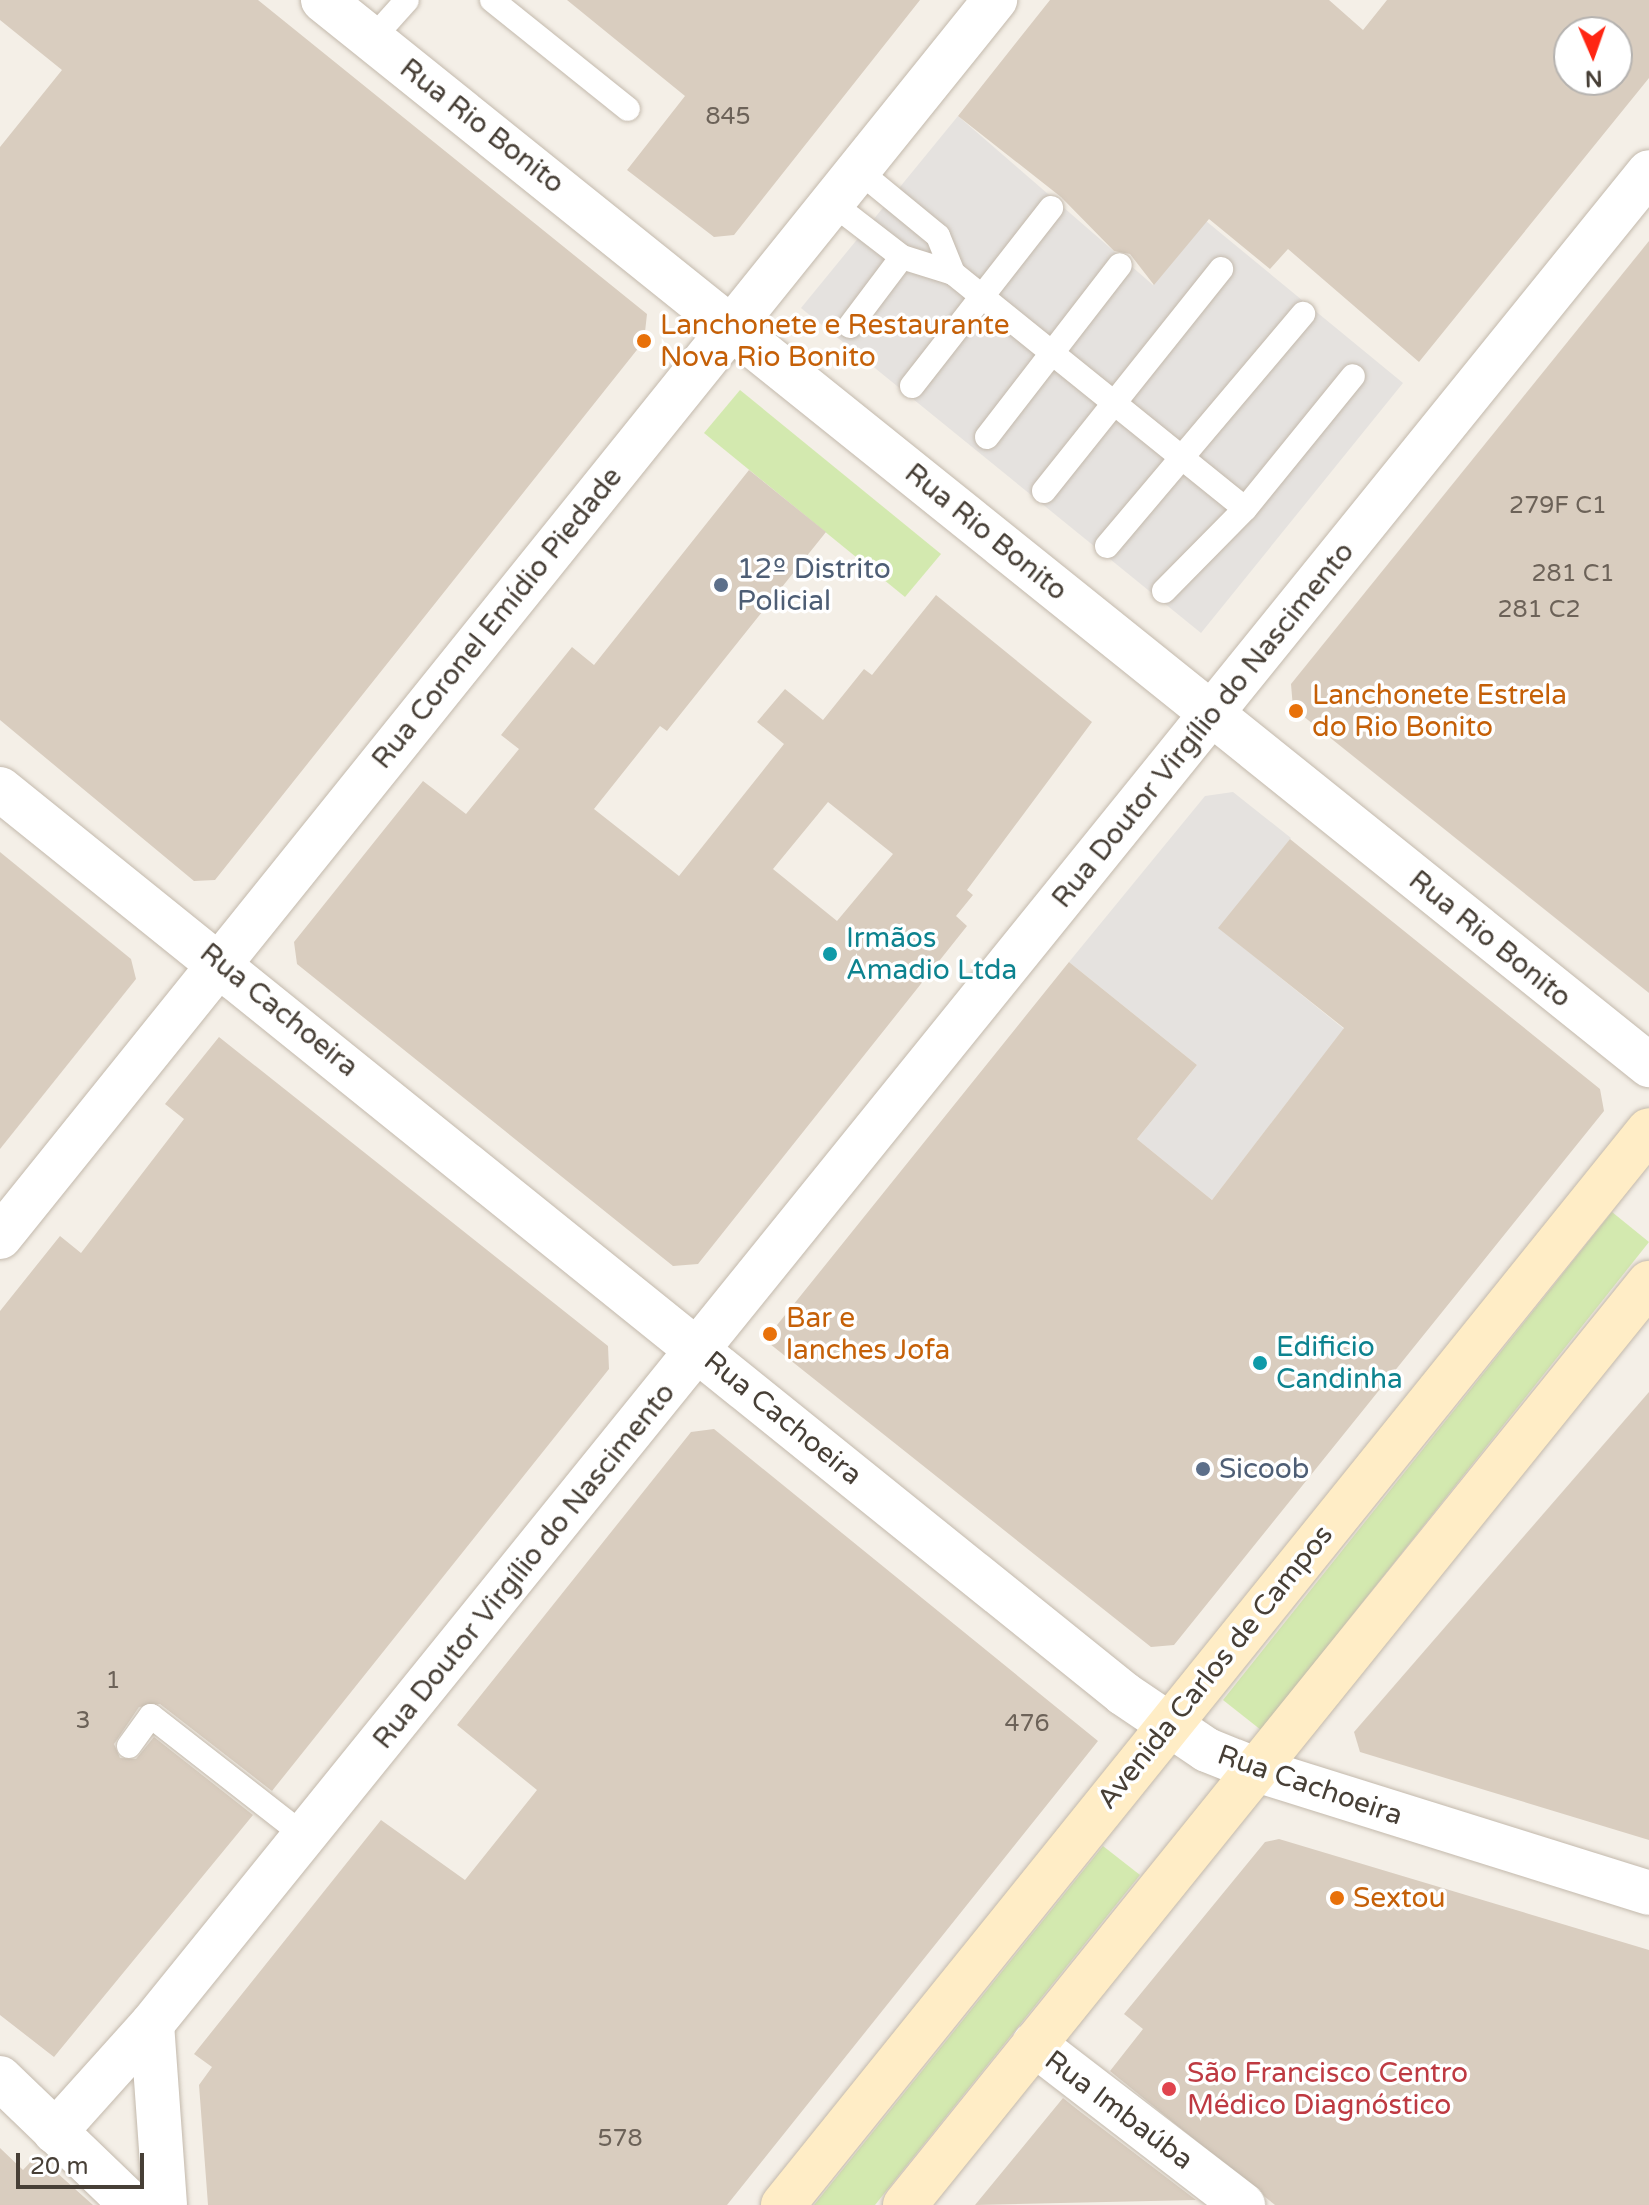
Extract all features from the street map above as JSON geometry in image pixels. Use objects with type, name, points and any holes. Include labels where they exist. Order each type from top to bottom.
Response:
[{"type":"main road","name":"Avenida Carlos de Campos","points":[[783,2205],[1649,1130]]},
{"type":"main road","points":[[905,2205],[1649,1283]]},
{"type":"street","name":"Rua Rio Bonito","points":[[323,0],[1649,1065]]},
{"type":"street","name":"Rua Coronel Emídio Piedade","points":[[0,1237],[995,0]]},
{"type":"street","name":"Rua Doutor Virgílio do Nascimento","points":[[55,2132],[152,2024],[306,1837],[1649,172]]},
{"type":"street","name":"Rua Cachoeira","points":[[0,789],[220,962],[1167,1727],[1257,1770],[1649,1893]]},
{"type":"street","points":[[152,2024],[165,2205]]},
{"type":"street","name":"Rua Imbaúba","points":[[1034,2044],[1243,2205]]},
{"type":"street","points":[[0,2078],[132,2205]]},
{"type":"lane","points":[[372,39],[407,0]]},
{"type":"lane","points":[[492,0],[628,109]]},
{"type":"lane","points":[[846,187],[902,257],[953,273],[1245,509]]},
{"type":"lane","points":[[846,187],[938,236],[953,273]]},
{"type":"lane","points":[[912,386],[979,294],[1051,208]]},
{"type":"lane","points":[[850,326],[902,257]]},
{"type":"lane","points":[[987,437],[1120,265]]},
{"type":"lane","points":[[1044,491],[1116,405],[1221,269]]},
{"type":"lane","points":[[1107,546],[1303,314]]},
{"type":"lane","points":[[1164,591],[1245,509],[1353,376]]},
{"type":"lane","points":[[129,1746],[151,1716],[306,1837]]},
{"type":"green space","points":[[740,390],[941,554],[905,597],[704,433]]},
{"type":"green space","points":[[1612,1212],[1649,1242],[1261,1730],[1223,1700]]},
{"type":"green space","points":[[1103,1846],[1140,1875],[875,2205],[814,2205]]},
{"type":"shaded area","points":[[958,116],[1153,285],[1206,221],[1403,383],[1201,633],[801,308]]},
{"type":"shaded area","points":[[1233,792],[1291,838],[1219,928],[1344,1029],[1212,1200],[1137,1139],[1197,1065],[1069,962],[1205,796]]},
{"type":"building","points":[[0,0],[258,0],[647,314],[644,341],[215,880],[194,881],[0,720],[0,147],[62,70],[0,20]]},
{"type":"building","points":[[567,0],[920,0],[734,235],[714,237],[627,170],[685,96]]},
{"type":"building","points":[[1050,0],[1329,0],[1363,30],[1387,0],[1649,0],[1649,78],[1419,362],[1288,249],[1270,269],[1209,219],[1154,285],[1130,254],[1114,251],[1061,197],[958,116]]},
{"type":"building","points":[[1649,241],[1649,993],[1293,708],[1291,684]]},
{"type":"building","points":[[749,470],[826,532],[667,731],[660,726],[594,809],[679,876],[784,744],[757,722],[785,689],[823,720],[864,669],[872,675],[936,595],[1092,722],[967,890],[973,895],[956,916],[967,926],[698,1264],[673,1266],[297,964],[294,942],[423,781],[466,814],[519,749],[501,735],[572,647],[594,665]],"holes":[[[828,802],[893,854],[837,921],[773,869]]]},
{"type":"building","points":[[1290,839],[1600,1089],[1604,1111],[1174,1645],[1151,1647],[765,1340],[1069,962],[1197,1065],[1137,1139],[1212,1200],[1344,1028],[1218,928]]},
{"type":"building","points":[[0,852],[131,959],[136,979],[0,1149]]},
{"type":"building","points":[[219,1037],[608,1346],[609,1369],[272,1791],[160,1704],[139,1707],[114,1744],[120,1758],[136,1759],[154,1737],[253,1815],[54,2057],[0,2015],[0,1311],[60,1236],[81,1253],[184,1119],[165,1104]]},
{"type":"building","points":[[1649,1392],[1649,1840],[1360,1752],[1354,1732]]},
{"type":"building","points":[[714,1429],[1098,1741],[727,2205],[208,2205],[199,2085],[212,2067],[194,2054],[381,1820],[465,1880],[537,1790],[457,1725],[691,1432]]},
{"type":"building","points":[[1279,1839],[1649,1950],[1649,2205],[1275,2205],[1110,2071],[1143,2029],[1124,2014],[1265,1842]]},
{"type":"building","points":[[1063,2098],[1078,2110],[1196,2200],[975,2205]]},
{"type":"building","points":[[0,2148],[23,2170],[37,2155],[93,2205],[0,2205]]},
{"type":"place","name":"Lanchonete e Restaurante Nova Rio Bonito","points":[[644,341]]},
{"type":"place","name":"12º Distrito Policial","points":[[721,585]]},
{"type":"place","name":"Lanchonete Estrela do Rio Bonito","points":[[1296,711]]},
{"type":"place","name":"Irmãos Amadio Ltda","points":[[830,954]]},
{"type":"place","name":"Bar e lanches Jofa","points":[[770,1334]]},
{"type":"place","name":"Edificio Candinha","points":[[1260,1363]]},
{"type":"place","name":"Sicoob","points":[[1203,1469]]},
{"type":"place","name":"Sextou","points":[[1337,1898]]},
{"type":"place","name":"São Francisco Centro Médico Diagnóstico","points":[[1169,2089]]}]
